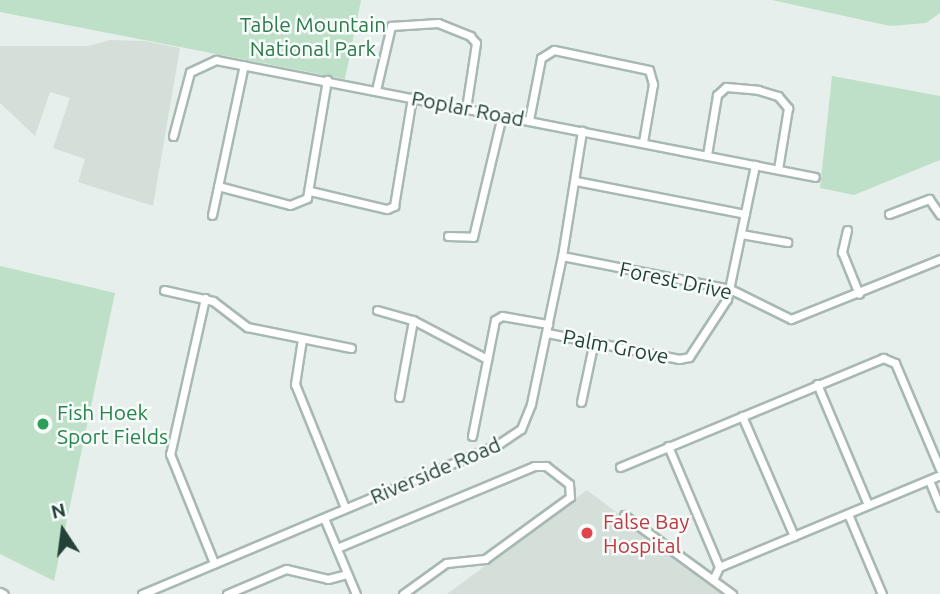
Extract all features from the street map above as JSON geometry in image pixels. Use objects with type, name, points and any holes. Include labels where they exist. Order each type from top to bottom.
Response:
[{"type":"street","points":[[376,90],[391,26],[438,23],[477,43],[466,108]]},
{"type":"street","points":[[529,120],[541,58],[554,50],[649,70],[653,79],[643,142]]},
{"type":"street","name":"Poplar Road","points":[[173,136],[190,72],[216,60],[815,177]]},
{"type":"street","points":[[212,215],[244,65]]},
{"type":"street","points":[[218,186],[290,205],[302,203],[310,191],[327,80]]},
{"type":"street","points":[[706,155],[716,95],[726,88],[758,90],[778,96],[788,108],[778,169]]},
{"type":"street","points":[[310,191],[387,209],[394,206],[412,97]]},
{"type":"street","points":[[448,236],[473,237],[502,115]]},
{"type":"street","name":"Riverside Road","points":[[142,594],[515,435],[528,416],[562,256],[582,131]]},
{"type":"street","name":"Palm Grove","points":[[487,359],[498,317],[679,359],[689,357],[730,289],[755,165]]},
{"type":"street","points":[[576,181],[745,214]]},
{"type":"street","points":[[889,214],[929,199],[940,215]]},
{"type":"street","points":[[847,230],[842,252],[859,294]]},
{"type":"street","points":[[741,234],[787,242]]},
{"type":"street","name":"Forest Drive","points":[[562,256],[730,289],[791,320],[940,259]]},
{"type":"street","points":[[164,289],[205,298],[247,327],[351,348]]},
{"type":"street","points":[[205,298],[170,454],[214,563]]},
{"type":"street","points":[[377,310],[413,320],[487,359],[472,436]]},
{"type":"street","points":[[399,397],[413,320]]},
{"type":"street","points":[[302,339],[295,384],[345,508]]},
{"type":"street","points":[[582,402],[594,341]]},
{"type":"street","points":[[620,467],[876,359],[895,363],[940,469]]},
{"type":"street","points":[[817,384],[868,505]]},
{"type":"street","points":[[742,415],[793,536]]},
{"type":"street","points":[[668,446],[719,568]]},
{"type":"street","points":[[337,548],[534,466],[546,466],[569,484],[570,497],[485,559],[446,563],[403,594]]},
{"type":"street","points":[[713,580],[719,568],[940,475]]},
{"type":"street","points":[[929,480],[940,507]]},
{"type":"street","points":[[848,514],[882,594]]},
{"type":"street","points":[[624,515],[732,594]]},
{"type":"street","points":[[324,518],[356,594]]},
{"type":"street","points":[[227,594],[286,569],[328,579],[347,574]]},
{"type":"shaded area","points":[[110,40],[145,41],[180,48],[153,206],[78,182],[85,159],[53,148],[70,98],[50,92],[35,136],[0,103],[0,46],[88,46]]},
{"type":"shaded area","name":"False Bay Hospital","points":[[587,490],[724,594],[447,594]]},
{"type":"green space","name":"Table Mountain National Park","points":[[0,0],[361,0],[345,79],[0,12]]},
{"type":"green space","points":[[772,0],[940,0],[940,13],[926,23],[890,26]]},
{"type":"green space","points":[[832,76],[940,96],[940,160],[854,195],[820,188]]},
{"type":"green space","name":"Fish Hoek Sport Fields","points":[[0,266],[115,293],[54,581],[0,554]]},
{"type":"place","name":"Fish Hoek Sport Fields","points":[[43,424]]},
{"type":"place","name":"False Bay Hospital","points":[[587,533]]}]
